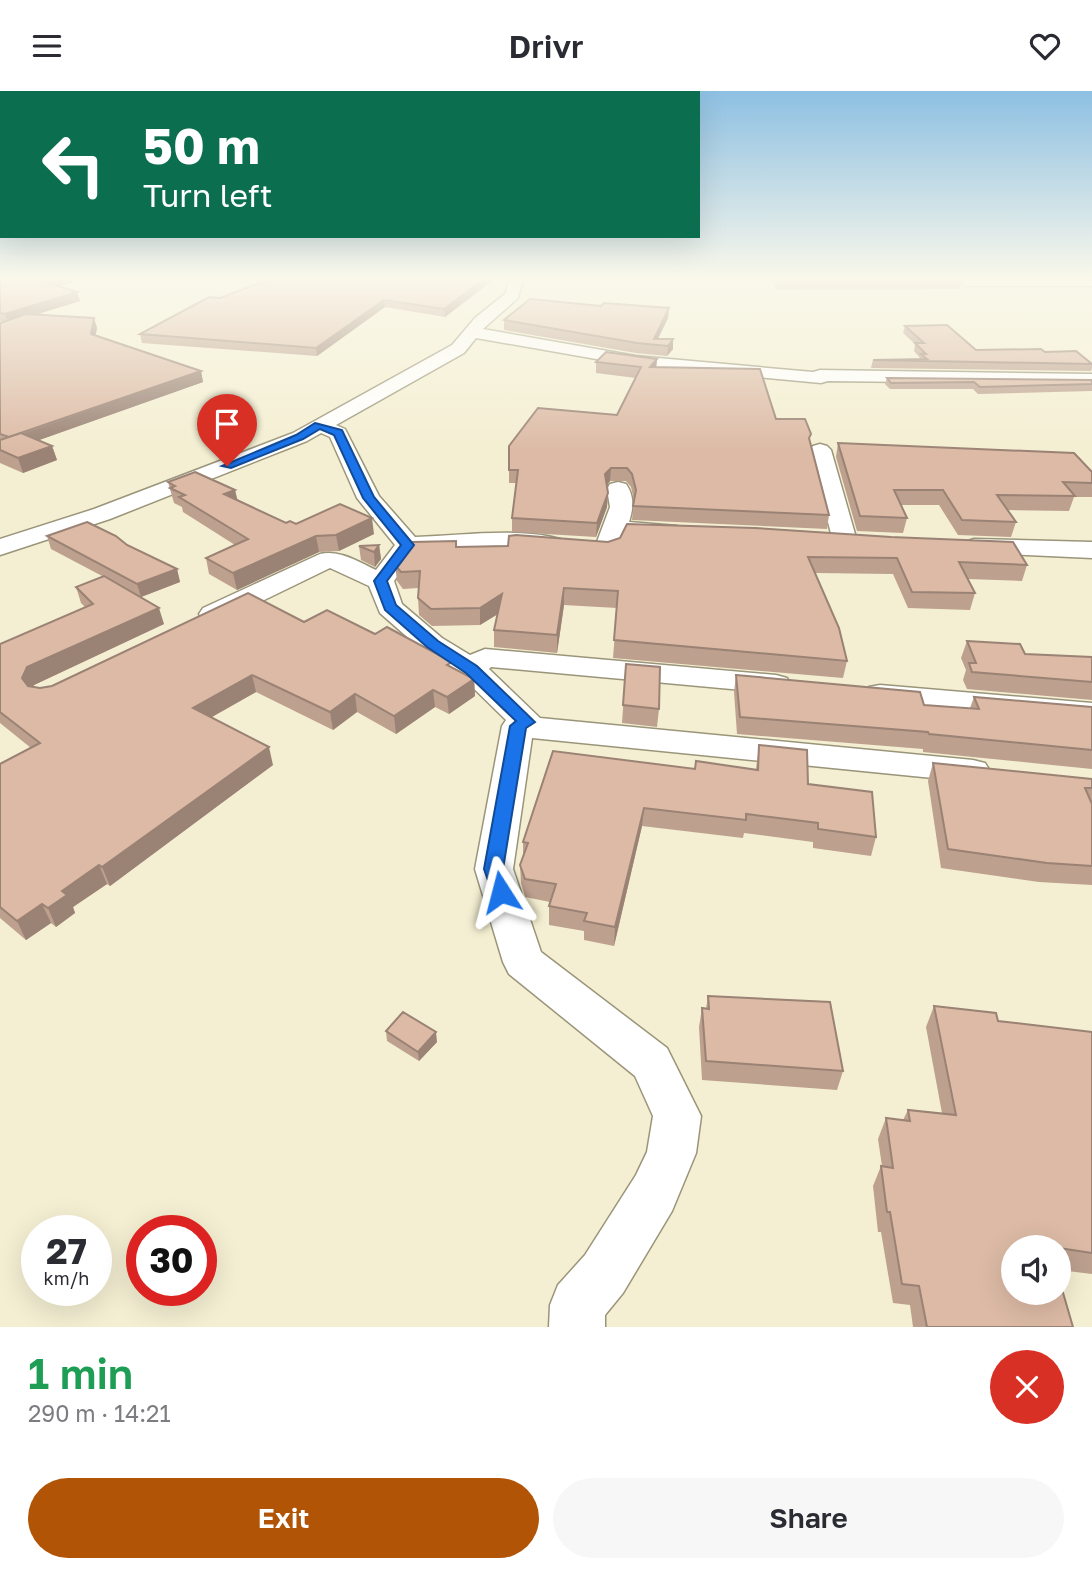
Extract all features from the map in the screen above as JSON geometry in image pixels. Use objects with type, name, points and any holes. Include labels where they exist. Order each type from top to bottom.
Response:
[{"type":"street","points":[[0,547],[115,509],[300,437],[458,349],[468,337]]},
{"type":"street","points":[[498,337],[636,361],[821,378],[820,376],[1092,379]]},
{"type":"street","points":[[319,425],[338,433],[369,498],[408,545]]},
{"type":"street","points":[[820,450],[845,541]]},
{"type":"street","points":[[408,545],[516,542],[608,548],[622,507],[618,489]]},
{"type":"street","points":[[614,529],[698,532]]},
{"type":"street","points":[[819,539],[873,543]]},
{"type":"street","points":[[381,581],[408,545]]},
{"type":"street","points":[[957,546],[1092,550]]},
{"type":"street","points":[[194,623],[329,559],[381,581],[390,607],[432,644],[471,669],[527,722],[519,726]]},
{"type":"street","points":[[471,669],[485,658],[798,686]]},
{"type":"street","points":[[853,691],[1092,713]]},
{"type":"street","points":[[519,726],[1010,775]]},
{"type":"street","points":[[519,726],[494,869],[523,962],[652,1062],[677,1116],[671,1153],[654,1193],[604,1274],[578,1305],[577,1327]]},
{"type":"building","points":[[0,337],[99,337],[201,371],[9,437],[0,434]]},
{"type":"building","points":[[174,337],[332,337],[316,348]]},
{"type":"building","points":[[600,337],[673,339],[668,346]]},
{"type":"building","points":[[917,337],[961,337],[976,350],[1076,351],[1092,364],[873,360],[927,359],[921,354],[926,354],[915,343],[924,343]]},
{"type":"building","points":[[606,352],[657,359],[650,367],[760,369],[776,419],[805,419],[811,434],[809,438],[829,515],[633,506],[636,490],[632,474],[627,468],[611,468],[605,474],[608,493],[597,523],[512,518],[518,470],[509,470],[509,446],[538,408],[617,415],[641,367],[596,362]]},
{"type":"building","points":[[887,378],[1092,380],[1092,384],[980,387],[974,382],[891,383]]},
{"type":"building","points":[[21,433],[52,446],[18,458],[0,450],[0,440]]},
{"type":"building","points":[[838,443],[1074,453],[1092,472],[1092,483],[1063,482],[1075,496],[997,495],[1016,522],[962,520],[943,490],[894,490],[907,518],[860,516]]},
{"type":"building","points":[[195,472],[235,490],[224,494],[286,523],[290,521],[296,524],[340,504],[372,518],[336,535],[316,536],[233,573],[206,558],[248,539],[179,497],[185,495],[170,488],[175,486],[168,482]]},
{"type":"building","points":[[87,522],[177,569],[137,584],[47,536]]},
{"type":"building","points":[[627,524],[1013,542],[1027,565],[959,562],[975,593],[912,592],[897,558],[808,557],[839,628],[847,661],[614,640],[618,591],[564,588],[557,635],[494,630],[502,594],[480,608],[431,609],[418,598],[420,571],[401,572],[395,565],[412,542],[456,541],[456,547],[508,546],[509,536],[516,535],[608,542],[620,538]]},
{"type":"building","points":[[379,545],[374,552],[359,546]]},
{"type":"building","points":[[104,576],[159,608],[27,667],[22,678],[28,686],[52,686],[248,593],[304,622],[327,610],[375,634],[387,627],[452,662],[447,665],[474,679],[447,697],[433,690],[394,716],[355,694],[330,712],[252,675],[193,708],[269,747],[102,867],[99,865],[62,891],[67,895],[48,908],[42,904],[17,921],[0,907],[0,764],[40,743],[0,712],[0,644],[93,604],[76,587]]},
{"type":"building","points":[[967,641],[1020,644],[1025,654],[1092,657],[1092,682],[972,672],[969,663],[976,663]]},
{"type":"building","points":[[626,664],[660,667],[659,709],[623,705]]},
{"type":"building","points":[[736,675],[920,692],[924,705],[979,709],[974,697],[1092,707],[1092,750],[928,732],[740,717]]},
{"type":"building","points":[[759,745],[807,750],[808,784],[872,792],[876,837],[818,829],[818,823],[746,814],[746,820],[644,808],[615,927],[584,921],[587,913],[549,906],[556,884],[525,879],[520,865],[528,843],[523,842],[553,751],[695,769],[696,761],[758,770]]},
{"type":"building","points":[[933,763],[1092,779],[1092,788],[1085,788],[1092,804],[1092,866],[1047,863],[948,849]]},
{"type":"building","points":[[708,996],[830,1002],[843,1071],[706,1061],[702,1008],[709,1009]]},
{"type":"building","points":[[934,1006],[996,1013],[998,1021],[1092,1032],[1092,1253],[1071,1250],[1071,1235],[1001,1235],[1001,1305],[1067,1305],[1073,1327],[927,1327],[919,1286],[902,1284],[890,1212],[887,1212],[881,1166],[893,1168],[886,1118],[910,1121],[908,1110],[956,1115]]},
{"type":"building","points":[[403,1012],[436,1032],[418,1052],[386,1031]]},
{"type":"route","points":[[227,466],[300,437],[319,425],[338,433],[369,498],[408,545],[381,581],[390,607],[432,644],[471,669],[527,722],[519,726],[494,869],[501,892]]}]
